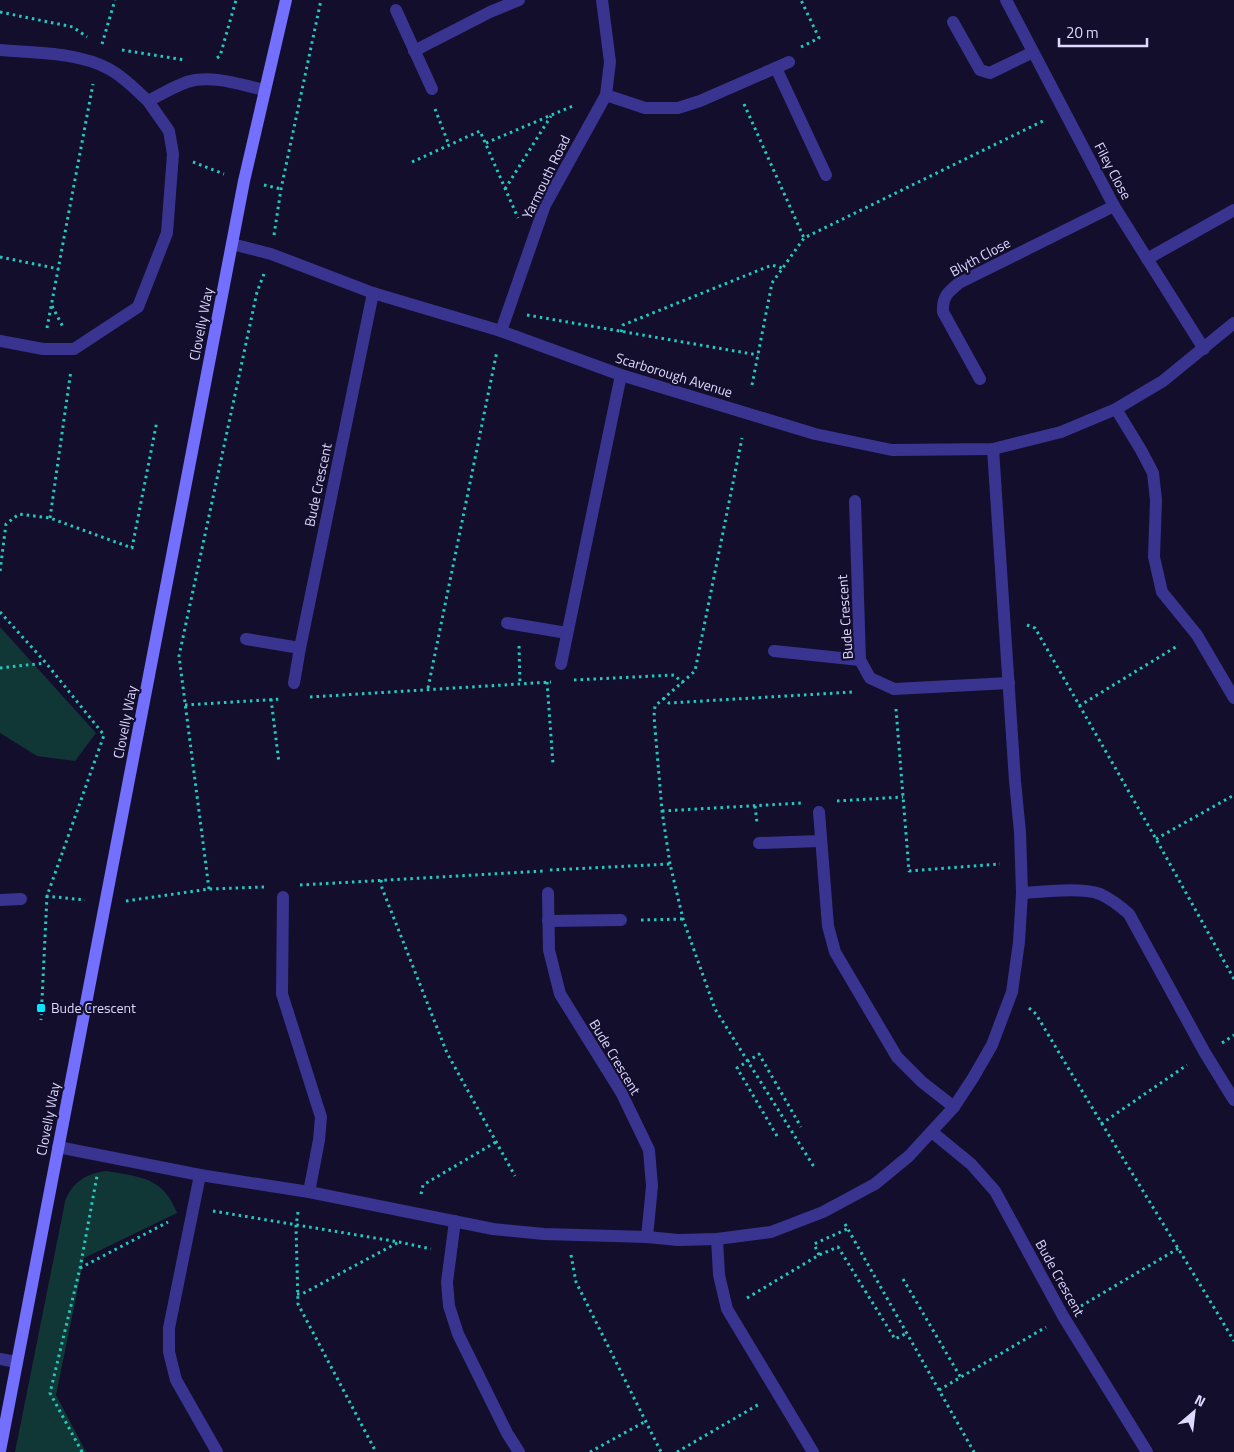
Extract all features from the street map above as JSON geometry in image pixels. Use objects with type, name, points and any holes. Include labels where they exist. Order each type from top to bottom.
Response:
[{"type":"street","name":"Clovelly Way","points":[[0,1451],[244,181],[286,0]]},
{"type":"street","points":[[414,51],[490,12],[520,0]]},
{"type":"street","name":"Yarmouth Road","points":[[501,331],[546,205],[606,95],[610,62],[602,0]]},
{"type":"street","name":"Filey Close","points":[[1006,0],[1114,206],[1204,349]]},
{"type":"street","points":[[396,10],[432,89]]},
{"type":"street","points":[[953,22],[980,70],[990,73],[1033,52]]},
{"type":"street","points":[[0,50],[76,58],[96,63],[122,77],[148,102],[169,131],[173,154],[167,232],[138,307],[74,349],[43,349],[0,341]]},
{"type":"street","points":[[606,95],[645,108],[678,108],[700,101],[789,62]]},
{"type":"street","points":[[776,68],[826,175]]},
{"type":"street","points":[[148,102],[189,81],[215,80],[265,90]]},
{"type":"street","name":"Blyth Close","points":[[980,379],[943,312],[942,301],[948,292],[960,283],[1114,206]]},
{"type":"street","points":[[1147,259],[1234,210]]},
{"type":"street","name":"Scarborough Avenue","points":[[232,244],[271,254],[374,293],[501,331],[621,375],[815,434],[892,450],[993,449],[1061,432],[1116,409],[1163,381],[1234,323]]},
{"type":"street","name":"Bude Crescent","points":[[294,683],[374,293]]},
{"type":"street","points":[[561,664],[621,375]]},
{"type":"street","points":[[1116,409],[1153,473],[1156,500],[1154,557],[1162,592],[1197,634],[1234,698]]},
{"type":"street","points":[[58,1147],[494,1229],[544,1234],[678,1240],[717,1239],[771,1232],[822,1212],[875,1184],[909,1156],[954,1107],[974,1078],[992,1045],[1012,992],[1019,942],[1022,893],[1021,862],[993,449]]},
{"type":"street","name":"Bude Crescent","points":[[855,501],[860,660],[870,678],[894,689],[1009,683]]},
{"type":"street","points":[[512,624],[567,633]]},
{"type":"street","points":[[246,639],[300,648]]},
{"type":"street","points":[[774,651],[860,660]]},
{"type":"street","points":[[815,807],[828,926],[835,952],[897,1057],[922,1082],[954,1107]]},
{"type":"street","points":[[759,844],[820,841]]},
{"type":"street","points":[[1022,893],[1071,891],[1098,894],[1113,901],[1129,914],[1205,1053],[1234,1100]]},
{"type":"street","name":"Bude Crescent","points":[[548,893],[548,950],[560,994],[620,1092],[649,1150],[652,1186],[647,1238]]},
{"type":"street","points":[[283,897],[282,994],[321,1117],[319,1140],[305,1192]]},
{"type":"street","points":[[0,900],[21,899]]},
{"type":"street","points":[[548,921],[622,920]]},
{"type":"street","name":"Bude Crescent","points":[[932,1132],[971,1164],[994,1191],[1063,1316],[1147,1452]]},
{"type":"street","points":[[200,1175],[169,1328],[169,1352],[176,1380],[217,1452]]},
{"type":"street","points":[[455,1221],[447,1282],[449,1306],[458,1334],[507,1433],[519,1452]]},
{"type":"street","points":[[717,1239],[720,1275],[727,1309],[813,1452]]},
{"type":"street","points":[[0,1359],[16,1362]]},
{"type":"path","points":[[0,12],[73,27],[100,47],[115,0]]},
{"type":"path","points":[[214,60],[220,56],[236,0]]},
{"type":"path","points":[[209,889],[179,656],[257,292],[271,254],[281,189],[321,0]]},
{"type":"path","points":[[789,62],[796,49],[819,38],[801,0]]},
{"type":"path","points":[[120,50],[189,60]]},
{"type":"path","points":[[43,349],[96,63]]},
{"type":"path","points":[[736,85],[804,238]]},
{"type":"path","points":[[432,89],[432,102],[449,145]]},
{"type":"path","points":[[486,143],[580,103],[590,103],[599,107]]},
{"type":"path","points":[[752,385],[772,283],[804,238],[1064,111]]},
{"type":"path","points":[[504,189],[551,115]]},
{"type":"path","points":[[412,162],[480,130],[504,189],[531,245]]},
{"type":"path","points":[[0,257],[59,270]]},
{"type":"path","points":[[621,332],[624,325],[772,265],[782,268]]},
{"type":"path","points":[[50,518],[74,349],[52,306]]},
{"type":"path","points":[[508,311],[758,355]]},
{"type":"path","points":[[428,688],[501,331]]},
{"type":"path","points":[[0,571],[6,524],[19,514],[50,518],[132,548],[156,421]]},
{"type":"path","points":[[742,438],[695,672],[655,706],[654,716],[662,811],[670,864],[683,920],[716,1009],[814,1167]]},
{"type":"path","points":[[0,612],[46,663],[104,735],[47,896],[41,1020]]},
{"type":"path","points":[[1004,614],[1035,628],[1234,979]]},
{"type":"path","points":[[512,624],[520,683]]},
{"type":"path","points":[[1079,706],[1197,634]]},
{"type":"path","points":[[0,668],[46,663]]},
{"type":"path","points":[[566,681],[674,675],[683,683]]},
{"type":"path","points":[[302,697],[557,681]]},
{"type":"path","points":[[547,682],[553,764]]},
{"type":"path","points":[[894,689],[909,871],[1021,862]]},
{"type":"path","points":[[663,698],[669,702],[855,692]]},
{"type":"path","points":[[185,704],[285,698]]},
{"type":"path","points":[[271,699],[280,763]]},
{"type":"path","points":[[1156,839],[1234,795]]},
{"type":"path","points":[[829,802],[903,797]]},
{"type":"path","points":[[662,811],[815,807]]},
{"type":"path","points":[[292,885],[670,864]]},
{"type":"path","points":[[381,880],[382,888],[447,1053],[515,1176]]},
{"type":"path","points":[[124,901],[209,889],[273,886]]},
{"type":"path","points":[[21,899],[47,896],[85,900]]},
{"type":"path","points":[[622,920],[683,920]]},
{"type":"path","points":[[1012,992],[1036,1014],[1234,1341]]},
{"type":"path","points":[[1101,1124],[1234,1035]]},
{"type":"path","points":[[777,1136],[737,1068],[759,1054],[801,1126]]},
{"type":"path","points":[[417,1213],[423,1185],[496,1142]]},
{"type":"path","points":[[82,1452],[50,1393],[80,1268],[101,1155]]},
{"type":"path","points":[[305,1192],[296,1226],[298,1304],[376,1452]]},
{"type":"path","points":[[80,1268],[194,1208],[399,1242],[450,1253]]},
{"type":"path","points":[[843,1221],[974,1452]]},
{"type":"path","points":[[819,1255],[814,1244],[847,1229]]},
{"type":"path","points":[[567,1235],[576,1282],[662,1452]]},
{"type":"path","points":[[297,1294],[302,1294],[399,1242]]},
{"type":"path","points":[[727,1309],[819,1255],[838,1247],[895,1339],[907,1334]]},
{"type":"path","points":[[903,1279],[961,1378]]},
{"type":"path","points":[[677,1452],[778,1393]]},
{"type":"path","points":[[590,1452],[646,1421]]},
{"type":"green space","points":[[0,627],[96,733],[75,761],[37,756],[0,733]]},
{"type":"green space","points":[[106,1171],[140,1177],[158,1185],[165,1192],[177,1213],[84,1258],[56,1395],[86,1452],[15,1452],[65,1202],[71,1189],[81,1180],[92,1174]]},
{"type":"place","name":"Bude Crescent","points":[[41,1008]]}]
